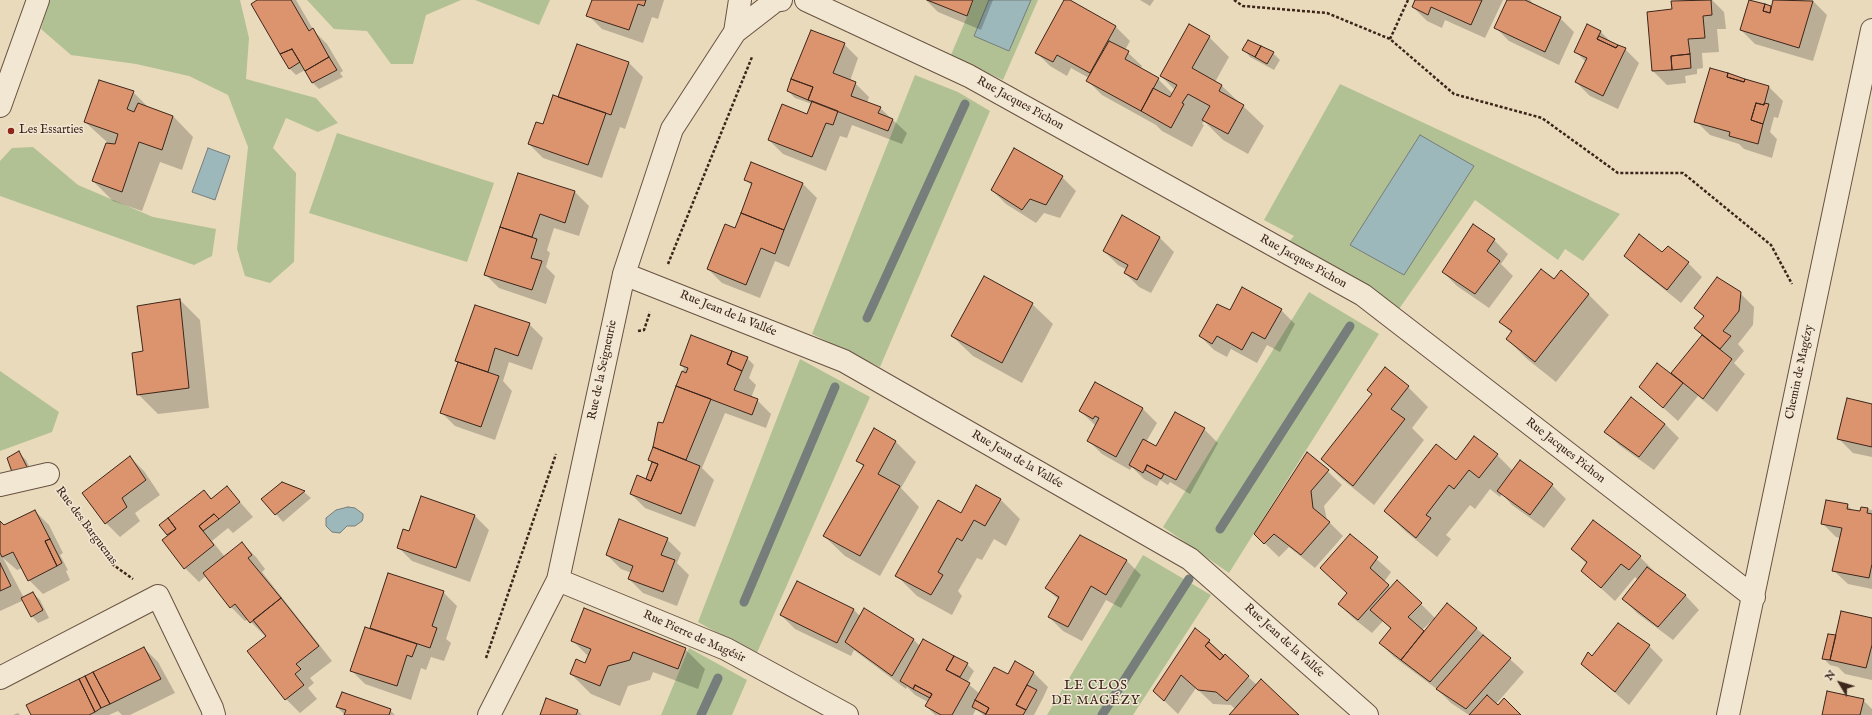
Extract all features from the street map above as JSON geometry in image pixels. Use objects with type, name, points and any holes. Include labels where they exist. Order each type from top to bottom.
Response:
[{"type":"street","points":[[0,106],[38,0]]},
{"type":"street","points":[[735,32],[740,0]]},
{"type":"street","points":[[735,32],[775,1],[781,0]]},
{"type":"street","name":"Rue Jacques Pichon","points":[[806,0],[969,76],[1363,295],[1754,597]]},
{"type":"street","name":"Chemin de Magézy","points":[[1728,715],[1872,30]]},
{"type":"street","name":"Rue de la Seigneurie","points":[[489,715],[558,580],[624,274],[672,129],[735,32]]},
{"type":"street","name":"Rue Jean de la Vallée","points":[[624,274],[844,361],[1190,558],[1367,715]]},
{"type":"street","name":"Rue des Barguenas","points":[[0,485],[48,474]]},
{"type":"street","name":"Rue Pierre de Magésir","points":[[558,580],[726,649],[847,715]]},
{"type":"street","points":[[0,678],[158,596],[214,715]]},
{"type":"path","points":[[1234,0],[1243,6],[1327,13],[1390,39],[1454,94],[1542,118],[1618,173],[1683,173],[1771,245],[1792,284]]},
{"type":"path","points":[[1390,39],[1408,0]]},
{"type":"path","name":"Rue des Barguenas","points":[[48,474],[112,564],[158,596]]},
{"type":"green space","points":[[49,0],[240,0],[249,38],[246,79],[316,98],[338,123],[318,132],[286,118],[273,148],[296,173],[294,262],[270,283],[245,276],[237,249],[248,147],[228,95],[189,76],[136,64],[71,55],[41,29]]},
{"type":"green space","points":[[307,0],[461,0],[426,15],[413,64],[391,64],[367,31],[334,29]]},
{"type":"green space","points":[[475,0],[550,0],[539,25]]},
{"type":"green space","points":[[974,0],[1038,0],[1003,80],[951,55]]},
{"type":"green space","points":[[915,75],[958,92],[990,111],[880,367],[812,334]]},
{"type":"green space","points":[[1340,84],[1620,214],[1583,261],[1565,249],[1558,260],[1475,200],[1399,309],[1287,244],[1294,236],[1264,220]]},
{"type":"green space","points":[[337,133],[494,183],[467,262],[309,213]]},
{"type":"green space","points":[[33,147],[78,185],[153,217],[216,229],[212,256],[194,265],[0,196],[0,161],[12,148]]},
{"type":"green space","points":[[1309,292],[1379,334],[1229,573],[1163,527]]},
{"type":"green space","points":[[800,359],[870,397],[756,655],[698,622]]},
{"type":"green space","points":[[0,371],[59,412],[52,432],[0,451]]},
{"type":"green space","points":[[1143,555],[1211,595],[1133,715],[1047,715]]},
{"type":"green space","points":[[689,648],[747,680],[732,715],[661,715]]},
{"type":"water","points":[[989,0],[1031,0],[1009,51],[974,36]]},
{"type":"water","points":[[1420,135],[1474,166],[1404,275],[1350,245]]},
{"type":"water","points":[[208,148],[230,156],[215,200],[192,192]]},
{"type":"water","points":[[348,507],[355,508],[363,514],[362,521],[355,526],[347,526],[340,533],[332,532],[326,526],[326,518],[336,510]]},
{"type":"building","points":[[257,0],[291,0],[309,31],[313,28],[329,57],[305,71],[292,49],[280,54],[251,4]]},
{"type":"building","points":[[592,0],[646,0],[644,6],[638,4],[629,30],[586,16]]},
{"type":"building","points":[[927,0],[973,0],[967,16]]},
{"type":"building","points":[[1064,0],[1070,0],[1116,26],[1090,73],[1057,55],[1053,62],[1035,53]]},
{"type":"building","points":[[1415,0],[1482,0],[1471,25],[1431,7],[1428,15],[1412,7]]},
{"type":"building","points":[[1507,0],[1525,0],[1561,17],[1545,52],[1494,28]]},
{"type":"building","points":[[1711,0],[1712,15],[1703,16],[1705,38],[1688,39],[1690,54],[1671,56],[1672,70],[1652,71],[1647,12],[1672,9],[1671,1]]},
{"type":"building","points":[[1749,0],[1765,4],[1763,11],[1770,13],[1773,0],[1813,1],[1799,48],[1740,30]]},
{"type":"building","points":[[1765,4],[1771,6],[1770,13],[1763,11]]},
{"type":"building","points":[[1189,24],[1210,36],[1192,68],[1222,85],[1219,91],[1244,105],[1228,134],[1202,120],[1210,106],[1188,94],[1182,103],[1184,104],[1171,128],[1141,111],[1153,88],[1170,97],[1177,85],[1160,76]]},
{"type":"building","points":[[1587,24],[1601,31],[1597,39],[1616,48],[1618,45],[1626,48],[1603,96],[1575,82],[1587,58],[1574,52]]},
{"type":"building","points":[[811,30],[845,43],[833,73],[856,82],[851,96],[881,107],[878,113],[893,119],[888,131],[808,100],[813,87],[791,79]]},
{"type":"building","points":[[1599,36],[1618,45],[1616,48],[1597,39]]},
{"type":"building","points":[[1248,40],[1261,46],[1255,57],[1242,50]]},
{"type":"building","points":[[1109,41],[1129,51],[1125,59],[1159,78],[1141,111],[1086,81]]},
{"type":"building","points":[[577,44],[629,62],[611,115],[558,97]]},
{"type":"building","points":[[1261,46],[1274,52],[1267,64],[1255,57]]},
{"type":"building","points":[[292,49],[300,62],[289,69],[280,54]]},
{"type":"building","points":[[1690,54],[1691,68],[1672,70],[1671,56]]},
{"type":"building","points":[[329,57],[337,70],[312,83],[305,71]]},
{"type":"building","points":[[1710,68],[1728,73],[1727,77],[1744,82],[1745,79],[1769,86],[1764,105],[1756,103],[1751,120],[1763,124],[1758,144],[1729,136],[1730,132],[1694,122]]},
{"type":"building","points":[[1728,73],[1745,79],[1744,82],[1727,77]]},
{"type":"building","points":[[791,79],[813,87],[808,100],[787,91]]},
{"type":"building","points":[[99,80],[134,91],[127,109],[134,112],[138,103],[173,116],[162,150],[139,142],[122,192],[92,181],[106,143],[115,144],[118,134],[84,122]]},
{"type":"building","points":[[553,95],[606,113],[588,165],[528,144],[536,122],[543,124]]},
{"type":"building","points":[[812,101],[838,111],[833,125],[826,123],[812,157],[768,140],[782,104],[807,114]]},
{"type":"building","points":[[1756,103],[1764,105],[1764,103],[1769,104],[1763,124],[1751,120]]},
{"type":"building","points":[[1014,148],[1063,176],[1046,205],[1030,199],[1022,210],[991,190]]},
{"type":"building","points":[[751,162],[803,183],[784,230],[741,213],[752,183],[744,180]]},
{"type":"building","points":[[518,173],[575,191],[565,223],[540,214],[532,237],[500,227]]},
{"type":"building","points":[[741,213],[784,230],[775,254],[761,248],[746,285],[707,269],[725,224],[735,228]]},
{"type":"building","points":[[1122,215],[1160,237],[1137,280],[1124,273],[1128,265],[1103,251]]},
{"type":"building","points":[[1473,224],[1495,239],[1487,251],[1500,261],[1475,294],[1442,272]]},
{"type":"building","points":[[500,227],[537,239],[531,258],[542,261],[532,290],[484,275]]},
{"type":"building","points":[[1639,234],[1662,252],[1668,246],[1689,262],[1667,290],[1624,256]]},
{"type":"building","points":[[1541,269],[1554,279],[1561,270],[1589,294],[1535,362],[1506,339],[1512,331],[1499,322]]},
{"type":"building","points":[[984,276],[1033,303],[1002,363],[951,336]]},
{"type":"building","points":[[1717,277],[1741,292],[1739,311],[1723,331],[1731,336],[1720,349],[1694,328],[1704,316],[1694,308]]},
{"type":"building","points":[[1242,287],[1282,309],[1265,339],[1252,332],[1242,350],[1217,336],[1212,344],[1199,336],[1217,304],[1230,310]]},
{"type":"building","points":[[180,299],[189,388],[137,395],[132,353],[143,351],[137,306]]},
{"type":"building","points":[[475,305],[530,323],[518,356],[495,348],[488,372],[455,361]]},
{"type":"building","points":[[691,335],[732,351],[727,364],[742,371],[734,390],[758,399],[752,415],[676,386],[682,371],[686,373],[688,368],[680,365]]},
{"type":"building","points":[[1702,335],[1732,359],[1703,399],[1671,373]]},
{"type":"building","points":[[732,351],[748,357],[742,371],[727,364]]},
{"type":"building","points":[[458,362],[499,376],[481,427],[440,413]]},
{"type":"building","points":[[1657,363],[1683,383],[1663,408],[1639,387]]},
{"type":"building","points":[[1385,367],[1409,386],[1391,409],[1405,419],[1353,486],[1321,459],[1372,394],[1367,390]]},
{"type":"building","points":[[1095,382],[1143,408],[1116,457],[1087,441],[1099,418],[1095,416],[1093,419],[1079,411]]},
{"type":"building","points":[[676,386],[711,399],[686,460],[653,447],[658,422],[663,423]]},
{"type":"building","points":[[1631,397],[1665,424],[1639,457],[1604,432]]},
{"type":"building","points":[[1847,398],[1872,404],[1872,447],[1837,439]]},
{"type":"building","points":[[1175,412],[1205,428],[1176,480],[1147,465],[1143,473],[1129,465],[1143,439],[1156,446]]},
{"type":"building","points":[[874,428],[896,441],[878,474],[900,486],[860,556],[823,536],[864,465],[856,461]]},
{"type":"building","points":[[1474,436],[1498,454],[1479,478],[1469,470],[1454,489],[1449,485],[1426,515],[1431,518],[1416,538],[1384,511],[1436,444],[1456,460]]},
{"type":"building","points":[[653,447],[700,466],[681,514],[630,494],[637,475],[651,481],[658,464],[648,460]]},
{"type":"building","points":[[19,451],[28,469],[12,472],[7,458]]},
{"type":"building","points":[[1307,452],[1329,470],[1311,491],[1313,508],[1330,522],[1301,555],[1274,534],[1264,544],[1254,534]]},
{"type":"building","points":[[130,456],[146,480],[122,498],[127,507],[105,524],[82,493]]},
{"type":"building","points":[[1520,460],[1553,484],[1530,515],[1497,491]]},
{"type":"building","points":[[652,462],[658,464],[651,481],[646,479]]},
{"type":"building","points":[[1147,465],[1164,474],[1161,479],[1145,470]]},
{"type":"building","points":[[282,482],[305,491],[275,515],[261,499]]},
{"type":"building","points":[[976,485],[1001,499],[985,526],[974,520],[962,541],[957,538],[938,572],[943,575],[931,595],[895,576],[938,500],[961,513]]},
{"type":"building","points":[[227,486],[240,502],[219,519],[214,514],[199,526],[214,545],[184,569],[162,540],[176,529],[168,518],[204,490],[211,499]]},
{"type":"building","points":[[421,496],[475,515],[456,568],[397,548],[403,529],[409,531]]},
{"type":"building","points":[[1826,500],[1848,504],[1847,509],[1860,511],[1861,507],[1868,508],[1867,513],[1872,514],[1872,564],[1869,578],[1832,571],[1842,528],[1821,524]]},
{"type":"building","points":[[35,510],[50,539],[45,541],[57,566],[28,581],[13,552],[2,557],[0,553],[0,521],[4,525]]},
{"type":"building","points":[[214,514],[219,519],[203,531],[199,526]]},
{"type":"building","points":[[168,518],[176,529],[167,535],[159,525]]},
{"type":"building","points":[[619,519],[668,538],[661,555],[675,560],[663,592],[628,579],[633,566],[606,555]]},
{"type":"building","points":[[1593,520],[1641,556],[1629,570],[1621,564],[1601,588],[1581,571],[1587,562],[1571,549]]},
{"type":"building","points":[[1350,534],[1378,557],[1370,568],[1389,585],[1358,620],[1338,604],[1347,593],[1320,568]]},
{"type":"building","points":[[1080,535],[1127,560],[1106,595],[1091,586],[1068,627],[1048,617],[1059,597],[1045,588]]},
{"type":"building","points":[[50,539],[62,563],[57,566],[45,541]]},
{"type":"building","points":[[242,542],[252,555],[248,558],[281,598],[250,623],[235,604],[230,608],[203,573]]},
{"type":"building","points":[[0,563],[11,586],[0,591]]},
{"type":"building","points":[[1647,567],[1686,595],[1658,627],[1622,599]]},
{"type":"building","points":[[388,573],[444,591],[432,626],[437,628],[430,648],[370,628]]},
{"type":"building","points":[[1397,580],[1422,603],[1408,617],[1424,631],[1401,660],[1379,643],[1391,628],[1370,610]]},
{"type":"building","points":[[797,581],[854,609],[837,643],[780,615]]},
{"type":"building","points":[[33,592],[43,610],[31,617],[21,598]]},
{"type":"building","points":[[281,598],[319,646],[296,664],[301,669],[295,674],[304,685],[285,700],[247,651],[266,636],[253,620]]},
{"type":"building","points":[[1447,603],[1477,628],[1430,682],[1401,660]]},
{"type":"building","points":[[584,608],[686,648],[678,669],[633,652],[630,660],[608,666],[600,686],[570,674],[576,659],[585,663],[591,649],[571,641]]},
{"type":"building","points":[[864,608],[914,639],[892,676],[845,642]]},
{"type":"building","points":[[1841,611],[1872,618],[1872,645],[1866,668],[1830,660]]},
{"type":"building","points":[[1618,623],[1650,645],[1615,692],[1581,664],[1588,652],[1592,656]]},
{"type":"building","points":[[365,627],[417,644],[412,657],[407,655],[397,686],[350,671]]},
{"type":"building","points":[[1195,628],[1210,640],[1205,646],[1220,660],[1225,654],[1249,676],[1227,701],[1216,692],[1198,690],[1181,675],[1164,701],[1153,691]]},
{"type":"building","points":[[1828,634],[1836,635],[1830,660],[1822,659]]},
{"type":"building","points":[[1483,635],[1511,658],[1466,709],[1436,689]]},
{"type":"building","points":[[923,639],[954,656],[946,670],[970,683],[952,715],[941,715],[925,706],[932,694],[915,685],[913,689],[900,681]]},
{"type":"building","points":[[1209,642],[1224,656],[1220,660],[1205,646]]},
{"type":"building","points":[[144,647],[161,679],[110,704],[93,672]]},
{"type":"building","points":[[954,656],[968,663],[960,677],[946,670]]},
{"type":"building","points":[[1015,661],[1034,672],[1016,705],[1026,710],[1023,715],[985,715],[989,708],[975,700],[994,667],[1008,674]]},
{"type":"building","points":[[93,672],[110,704],[101,708],[85,676]]},
{"type":"building","points":[[85,676],[101,708],[95,712],[79,679]]},
{"type":"building","points":[[79,679],[95,712],[89,715],[31,715],[26,705]]},
{"type":"building","points":[[1261,679],[1299,715],[1229,715]]},
{"type":"building","points":[[915,685],[932,694],[930,698],[913,689]]},
{"type":"building","points":[[1027,685],[1037,690],[1026,710],[1016,705]]},
{"type":"building","points":[[1827,691],[1864,699],[1860,715],[1822,715]]},
{"type":"building","points":[[342,692],[391,709],[389,715],[344,715],[346,710],[336,707]]},
{"type":"building","points":[[1487,695],[1498,705],[1504,698],[1521,715],[1469,715]]},
{"type":"building","points":[[546,698],[578,710],[576,715],[540,715]]},
{"type":"building","points":[[975,700],[989,708],[986,714],[972,707]]},
{"type":"waterway","points":[[867,318],[965,104]]},
{"type":"waterway","points":[[1220,529],[1350,326]]},
{"type":"waterway","points":[[744,602],[835,387]]},
{"type":"waterway","points":[[1102,715],[1189,579]]},
{"type":"waterway","points":[[701,715],[718,678]]},
{"type":"place","name":"Les Essarties","points":[[11,131]]},
{"type":"district","name":"LE CLOS DE MAGÉZY","points":[[1096,694]]}]
